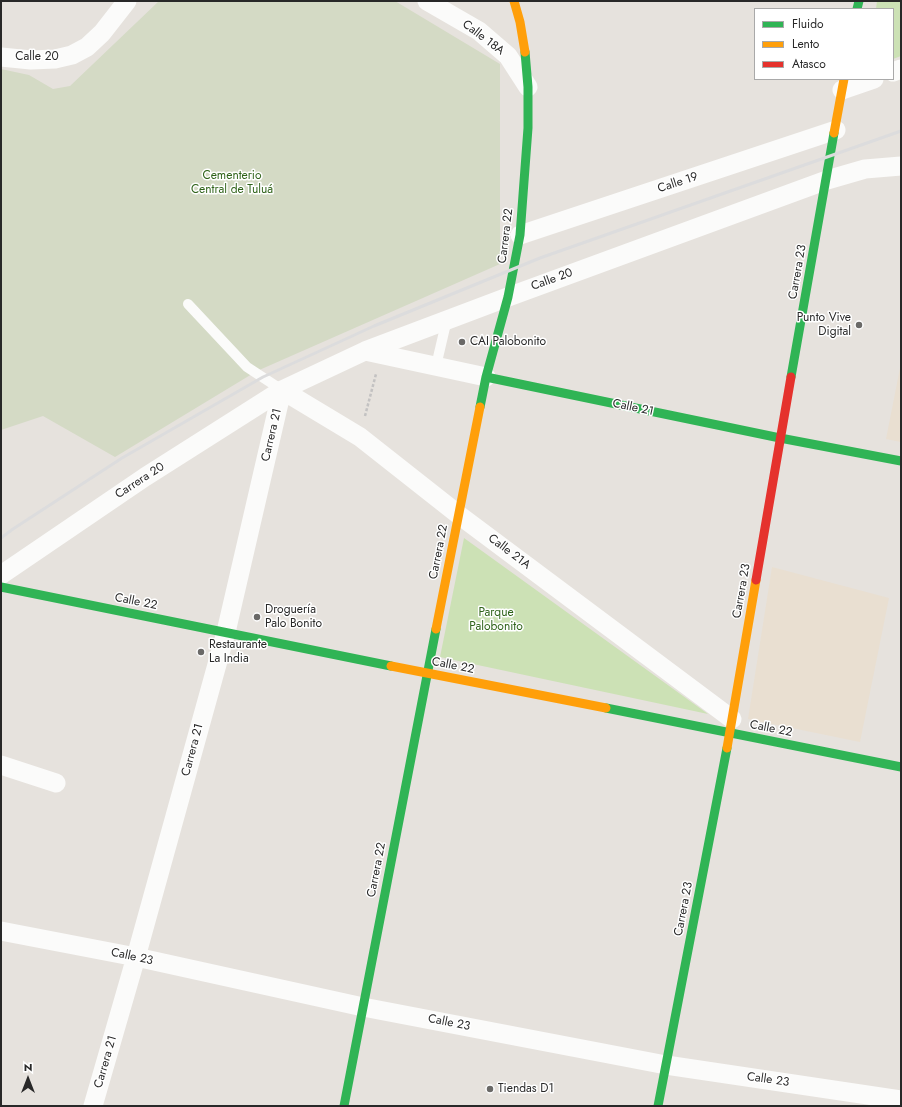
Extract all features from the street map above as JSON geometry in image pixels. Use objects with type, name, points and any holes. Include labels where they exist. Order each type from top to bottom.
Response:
[{"type":"street","name":"Calle 20","points":[[1,57],[31,60],[55,59],[72,55],[87,47],[102,33],[127,1]]},
{"type":"street","name":"Calle 18A","points":[[427,1],[479,31],[508,56],[528,87]]},
{"type":"street","name":"Carrera 22","points":[[344,1106],[427,673],[486,377],[508,297],[520,236],[525,174],[528,87],[520,22],[514,1]]},
{"type":"street","points":[[843,85],[869,80]]},
{"type":"street","name":"Carrera 23","points":[[658,1106],[731,726],[780,438],[843,85]]},
{"type":"street","name":"Calle 19","points":[[520,236],[836,130]]},
{"type":"street","name":"Calle 20","points":[[282,390],[373,353],[448,319],[827,180],[865,170],[901,166]]},
{"type":"street","name":"Calle 21","points":[[373,353],[780,438],[901,461]]},
{"type":"street","name":"Calle 21A","points":[[282,390],[360,437],[731,726]]},
{"type":"street","name":"Carrera 20","points":[[1,575],[145,476],[282,390]]},
{"type":"street","name":"Carrera 21","points":[[93,1106],[226,632],[282,390]]},
{"type":"street","name":"Calle 22","points":[[1,587],[427,673],[731,726],[901,767]]},
{"type":"street","points":[[1,764],[56,783]]},
{"type":"street","name":"Calle 23","points":[[1,931],[136,957],[363,1007],[666,1065],[901,1100]]},
{"type":"lane","points":[[188,304],[247,367],[282,390]]},
{"type":"lane","points":[[436,366],[448,319]]},
{"type":"path","points":[[360,437],[373,353]]},
{"type":"shaded area","points":[[901,363],[901,442],[886,439]]},
{"type":"shaded area","points":[[772,567],[889,598],[860,742],[748,719]]},
{"type":"green space","name":"Cementerio Central de Tuluá","points":[[159,1],[395,1],[500,64],[500,264],[257,371],[115,457],[43,416],[1,430],[1,69],[29,75],[53,89],[70,86]]},
{"type":"green space","points":[[877,1],[901,1],[901,56],[894,59],[894,8],[876,8]]},
{"type":"green space","name":"Parque Palobonito","points":[[464,538],[708,714],[440,657]]},
{"type":"railway","points":[[1,538],[122,458],[263,377],[374,326],[540,258],[901,131]]},
{"type":"traffic: fast","points":[[857,8],[859,1]]},
{"type":"traffic: fast","points":[[480,407],[486,377],[508,297],[520,235],[528,128],[528,87],[525,52]]},
{"type":"traffic: fast","points":[[791,377],[834,133]]},
{"type":"traffic: fast","points":[[486,377],[780,438],[901,461]]},
{"type":"traffic: fast","points":[[1,587],[391,666]]},
{"type":"traffic: fast","points":[[344,1106],[436,629]]},
{"type":"traffic: fast","points":[[606,708],[901,767]]},
{"type":"traffic: fast","points":[[658,1106],[727,748]]},
{"type":"traffic: slow","points":[[514,1],[520,22],[525,52]]},
{"type":"traffic: slow","points":[[834,133],[844,80]]},
{"type":"traffic: slow","points":[[436,629],[480,407]]},
{"type":"traffic: slow","points":[[727,748],[756,580]]},
{"type":"traffic: slow","points":[[391,666],[606,708]]},
{"type":"traffic: jam","points":[[756,580],[791,377]]},
{"type":"place","name":"Punto Vive Digital","points":[[859,325]]},
{"type":"place","name":"CAI Palobonito","points":[[462,342]]},
{"type":"place","name":"Droguería Palo Bonito","points":[[257,617]]},
{"type":"place","name":"Restaurante La India","points":[[201,652]]},
{"type":"place","name":"Tiendas D1","points":[[490,1089]]}]
